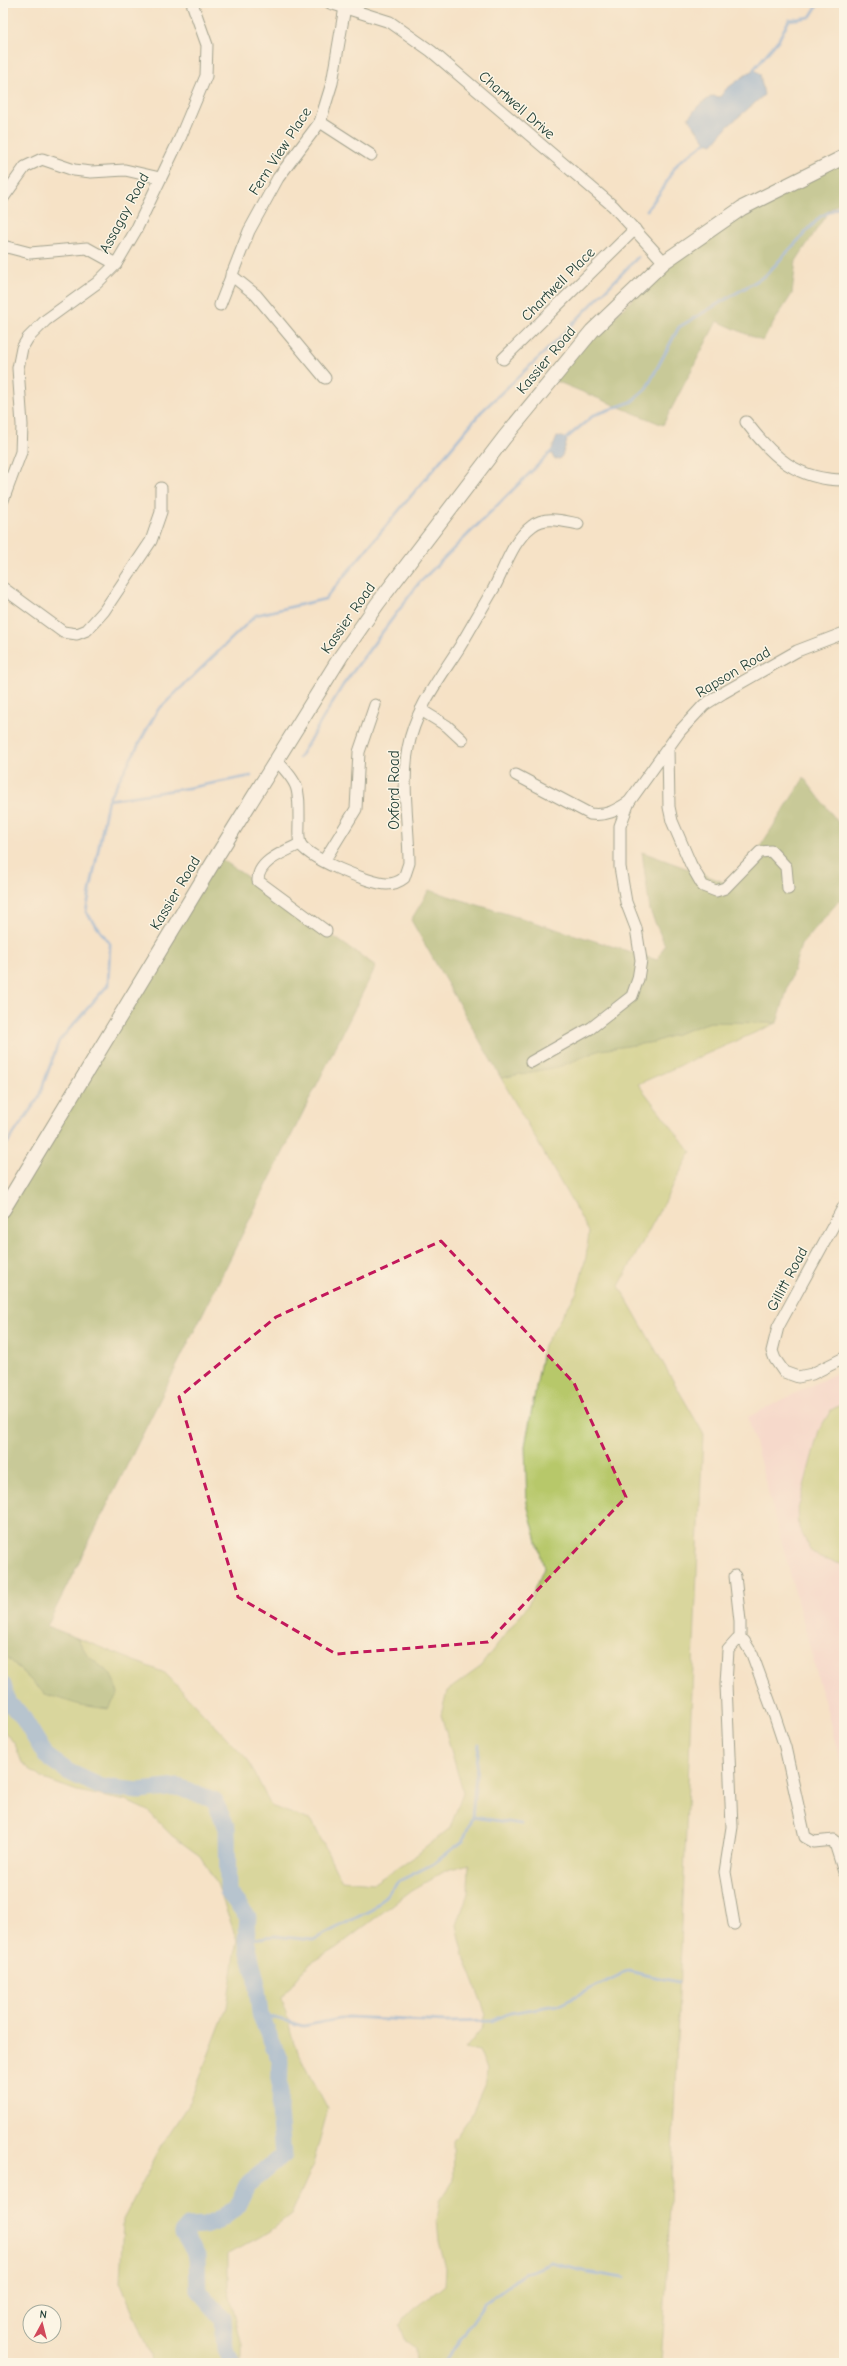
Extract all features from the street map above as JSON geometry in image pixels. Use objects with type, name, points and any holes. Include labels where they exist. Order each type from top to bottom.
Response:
[{"type":"main road","name":"Kassier Road","points":[[3,1210],[276,760],[341,656],[378,603],[504,438],[596,327],[664,262],[742,208],[844,157]]},
{"type":"street","name":"Assagay Road","points":[[3,500],[21,452],[22,424],[18,368],[22,348],[32,333],[46,320],[97,283],[116,264],[136,230],[180,138],[206,76],[207,45],[192,3]]},
{"type":"street","name":"Chartwell Drive","points":[[330,3],[390,22],[431,51],[613,206],[664,262]]},
{"type":"street","name":"Fern View Place","points":[[220,305],[249,231],[278,178],[320,122],[332,83],[346,8]]},
{"type":"street","points":[[320,122],[371,155]]},
{"type":"street","points":[[3,198],[25,167],[42,158],[74,170],[90,172],[125,170],[160,178]]},
{"type":"street","name":"Chartwell Place","points":[[503,359],[635,229]]},
{"type":"street","points":[[3,246],[30,253],[87,248],[116,264]]},
{"type":"street","points":[[232,276],[256,295],[325,378]]},
{"type":"street","points":[[746,422],[764,445],[786,465],[829,480],[844,480]]},
{"type":"street","points":[[3,588],[63,632],[76,634],[87,630],[104,611],[151,541],[161,512],[161,488]]},
{"type":"street","name":"Oxford Road","points":[[300,844],[309,854],[382,884],[399,882],[407,875],[409,848],[407,758],[411,735],[421,710],[523,536],[532,526],[548,519],[559,519],[578,524]]},
{"type":"street","name":"Rapson Road","points":[[531,1062],[591,1028],[632,996],[638,979],[641,960],[636,928],[626,902],[619,839],[620,826],[629,802],[668,748],[694,714],[717,697],[797,651],[844,633]]},
{"type":"street","points":[[324,861],[356,809],[359,752],[376,705]]},
{"type":"street","points":[[421,710],[447,726],[462,740]]},
{"type":"street","points":[[668,748],[669,807],[672,821],[691,865],[703,886],[716,890],[725,888],[760,852],[771,851],[786,867],[788,889]]},
{"type":"street","points":[[276,760],[294,778],[297,785],[300,844],[269,860],[259,875],[258,881],[326,932]]},
{"type":"street","name":"Rapson Road","points":[[516,775],[590,814],[604,815],[615,812],[629,802]]},
{"type":"street","name":"Gillitt Road","points":[[844,1206],[774,1336],[772,1351],[780,1368],[793,1376],[803,1377],[844,1358]]},
{"type":"street","points":[[735,1576],[740,1621],[740,1640]]},
{"type":"street","points":[[740,1640],[750,1648],[774,1714],[785,1748],[805,1836],[814,1842],[834,1840],[844,1872]]},
{"type":"street","points":[[734,1924],[725,1872],[732,1826],[726,1684],[728,1650],[733,1643],[740,1640]]},
{"type":"highlighted area","points":[[441,1241],[574,1383],[626,1497],[488,1642],[336,1654],[238,1597],[179,1397],[276,1317]]},
{"type":"shaded area","points":[[844,1369],[844,1775],[748,1417]]},
{"type":"green space","points":[[844,157],[844,200],[830,209],[796,261],[792,294],[762,341],[717,321],[663,425],[551,379],[693,240]]},
{"type":"green space","points":[[804,778],[844,830],[844,895],[801,945],[777,1023],[710,1022],[654,1042],[600,1050],[561,1066],[501,1078],[411,920],[429,890],[657,960],[665,945],[650,911],[642,852],[735,886]]},
{"type":"green space","points":[[217,856],[376,966],[47,1626],[77,1638],[88,1656],[113,1676],[118,1694],[108,1709],[80,1705],[45,1694],[3,1653],[3,1202]]},
{"type":"green space","points":[[710,1022],[777,1023],[638,1084],[691,1152],[619,1286],[703,1433],[667,2275],[661,2363],[416,2363],[415,2349],[406,2342],[400,2325],[404,2319],[414,2308],[445,2285],[446,2269],[439,2240],[437,2220],[440,2201],[454,2180],[453,2141],[470,2117],[486,2081],[487,2068],[479,2052],[465,2049],[482,2028],[486,2014],[464,1956],[457,1925],[468,1893],[469,1864],[447,1870],[412,1890],[336,1948],[308,1965],[282,1997],[294,2044],[328,2109],[312,2168],[291,2215],[269,2232],[228,2254],[228,2288],[242,2345],[242,2363],[151,2363],[150,2355],[120,2282],[123,2220],[161,2146],[191,2100],[227,2007],[237,1940],[217,1884],[200,1856],[171,1835],[148,1811],[126,1801],[77,1791],[41,1778],[22,1763],[15,1744],[3,1730],[3,1715],[8,1704],[3,1693],[3,1653],[45,1694],[113,1676],[88,1656],[77,1638],[165,1673],[248,1760],[271,1806],[312,1821],[341,1880],[374,1883],[415,1856],[450,1828],[463,1792],[441,1715],[447,1691],[479,1668],[528,1605],[544,1568],[527,1504],[525,1446],[544,1345],[577,1292],[586,1257],[589,1232],[501,1078],[561,1066],[600,1050],[654,1042]]},
{"type":"green space","points":[[844,1403],[844,1565],[820,1558],[812,1552],[799,1528],[798,1509],[819,1430],[831,1410]]},
{"type":"water","points":[[754,69],[760,74],[764,95],[728,126],[713,144],[706,142],[688,118],[698,106],[712,96],[720,97],[726,89]]},
{"type":"water","points":[[557,437],[563,437],[567,441],[562,456],[559,459],[554,459],[551,452]]},
{"type":"waterway","points":[[754,69],[779,39],[789,20],[810,17],[819,3]]},
{"type":"waterway","points":[[647,210],[664,187],[671,173],[679,162],[706,142]]},
{"type":"waterway","points":[[563,441],[594,415],[631,402],[646,389],[679,327],[765,276],[820,217],[844,204]]},
{"type":"waterway","points":[[3,1149],[38,1099],[59,1041],[108,985],[110,944],[86,912],[108,800],[157,711],[256,615],[325,599],[481,412],[549,348],[638,257]]},
{"type":"waterway","points":[[299,758],[343,685],[419,583],[553,450]]},
{"type":"waterway","points":[[108,800],[188,788],[251,776]]},
{"type":"waterway","points":[[3,1685],[8,1704],[20,1713],[46,1756],[69,1772],[101,1787],[139,1791],[178,1787],[214,1800],[227,1828],[228,1892],[248,1917],[246,1940],[256,1980],[260,2014],[280,2061],[279,2112],[283,2155],[247,2185],[236,2208],[218,2221],[204,2226],[188,2227],[183,2233],[197,2256],[198,2290],[223,2318],[225,2350],[233,2363]]},
{"type":"waterway","points":[[246,1940],[274,1936],[313,1940],[373,1909],[399,1881],[433,1864],[463,1841],[472,1817],[479,1744]]},
{"type":"waterway","points":[[472,1817],[521,1824]]},
{"type":"waterway","points":[[260,2014],[304,2026],[348,2017],[446,2022],[492,2021],[510,2013],[557,2005],[628,1971],[678,1982]]},
{"type":"waterway","points":[[444,2363],[485,2303],[522,2275],[551,2263],[587,2272],[624,2278]]}]
